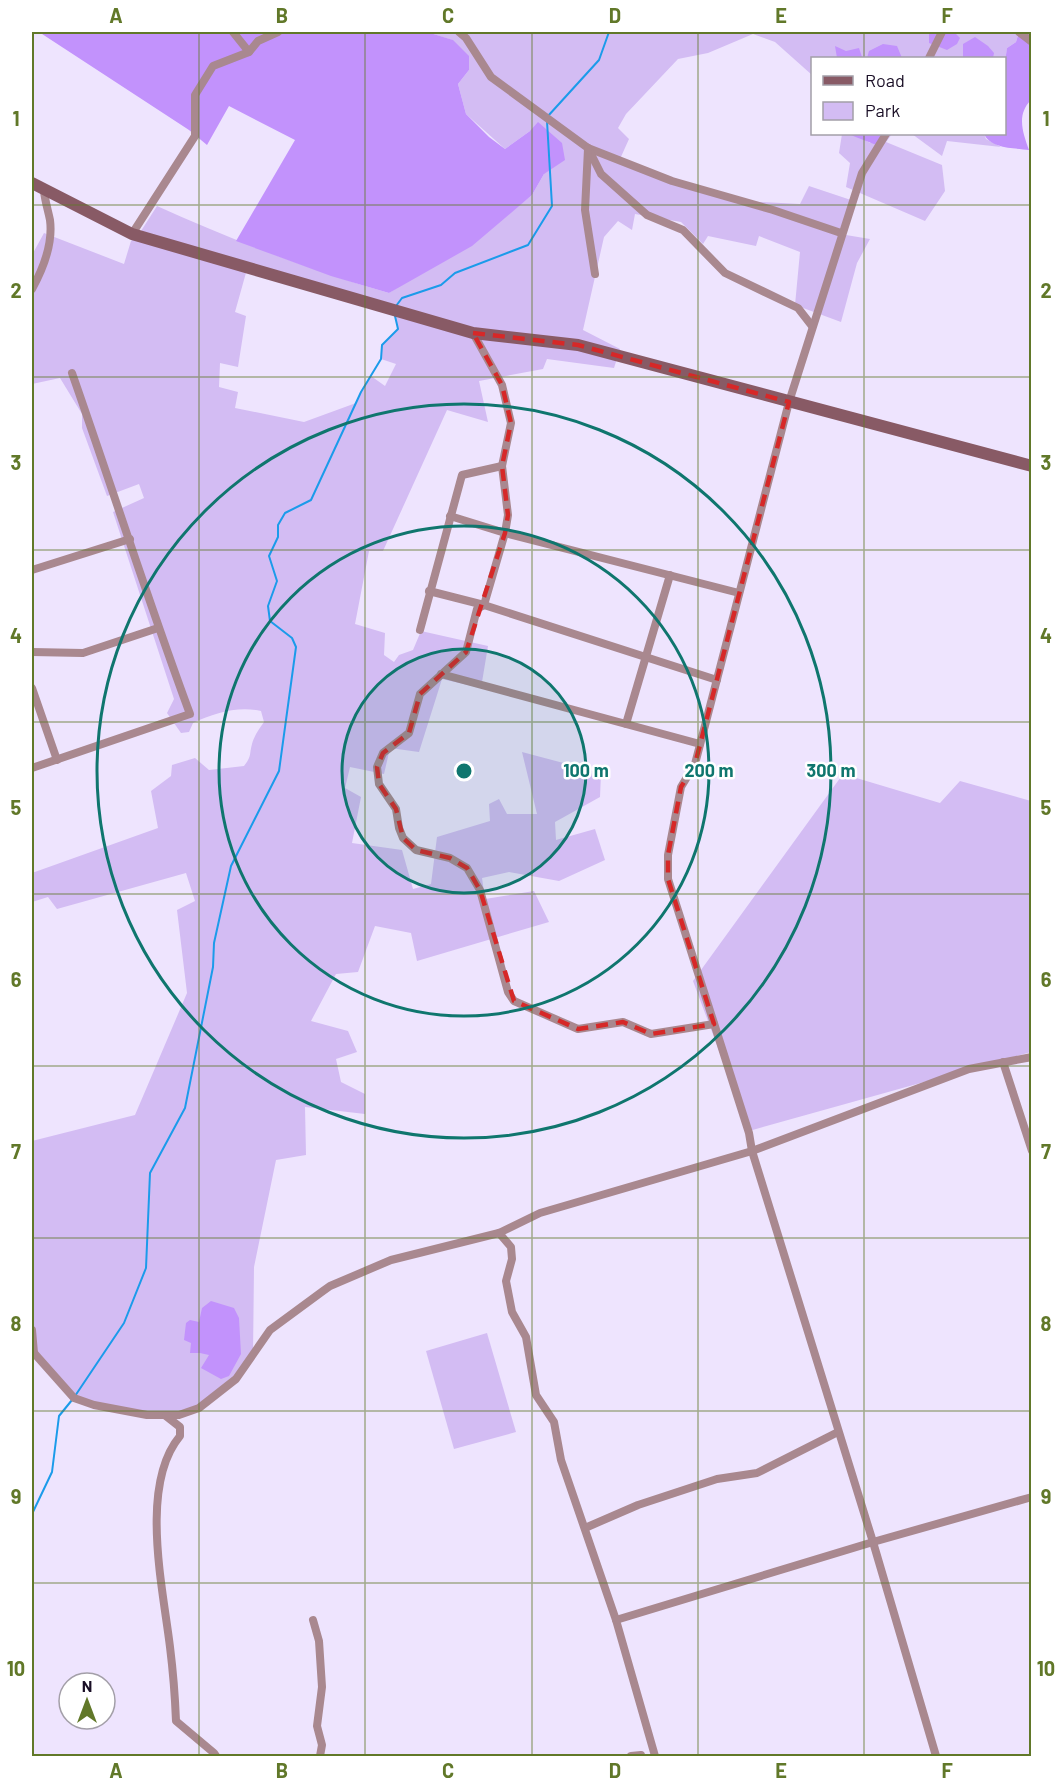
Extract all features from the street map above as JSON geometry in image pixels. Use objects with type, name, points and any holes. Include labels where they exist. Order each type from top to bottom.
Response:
[{"type":"main road","points":[[32,183],[132,234],[473,333],[578,345],[1032,466]]},
{"type":"street","points":[[233,32],[249,52]]},
{"type":"street","points":[[132,234],[195,136],[195,95],[213,66],[249,52],[258,41],[278,32]]},
{"type":"street","points":[[459,32],[466,38],[491,77],[588,148],[672,181],[773,210],[841,233]]},
{"type":"street","points":[[930,57],[942,32]]},
{"type":"street","points":[[1019,32],[1032,42]]},
{"type":"street","points":[[885,135],[862,173],[789,402],[695,764],[681,787],[668,855],[668,879],[749,1133],[752,1151],[873,1542],[936,1756]]},
{"type":"street","points":[[588,148],[585,210],[595,274]]},
{"type":"street","points":[[588,148],[601,174],[647,215],[683,230],[725,273],[798,308],[812,326]]},
{"type":"street","points":[[32,289],[41,273],[49,240],[50,221],[44,191]]},
{"type":"street","points":[[473,333],[502,385],[510,423],[502,466],[508,515],[505,533],[484,605],[477,609],[466,652],[420,694],[409,733],[383,753],[377,767],[379,783],[396,809],[403,838],[416,850],[450,858],[467,868],[480,890],[508,992],[514,1001],[578,1029],[623,1022],[651,1034],[714,1024]]},
{"type":"street","points":[[32,768],[190,714],[158,628],[130,539],[72,373]]},
{"type":"street","points":[[420,630],[462,475],[502,466]]},
{"type":"street","points":[[450,516],[505,533],[739,593]]},
{"type":"street","points":[[32,570],[130,539]]},
{"type":"street","points":[[626,724],[670,575]]},
{"type":"street","points":[[429,591],[484,605],[717,680]]},
{"type":"street","points":[[32,652],[83,653],[158,628]]},
{"type":"street","points":[[441,674],[700,744]]},
{"type":"street","points":[[32,688],[57,760]]},
{"type":"street","points":[[32,1330],[33,1354],[74,1398],[94,1405],[147,1415],[178,1415],[199,1408],[236,1379],[270,1330],[330,1286],[391,1260],[499,1233],[540,1213],[752,1151],[969,1069],[1032,1057]]},
{"type":"street","points":[[1004,1062],[1032,1151]]},
{"type":"street","points":[[499,1233],[510,1247],[512,1259],[506,1281],[512,1312],[526,1337],[536,1395],[554,1422],[561,1460],[616,1620],[655,1756]]},
{"type":"street","points":[[166,1416],[180,1427],[180,1436],[170,1448],[159,1489],[157,1542],[171,1649],[176,1721],[216,1756]]},
{"type":"street","points":[[585,1528],[638,1505],[717,1479],[757,1473],[838,1432]]},
{"type":"street","points":[[616,1620],[873,1542],[1032,1497]]},
{"type":"street","points":[[313,1620],[319,1641],[322,1687],[317,1726],[322,1745],[320,1756]]},
{"type":"street","points":[[631,1756],[641,1755]]},
{"type":"highlighted area","points":[[473,333],[578,345],[789,402],[695,764],[681,787],[668,855],[668,879],[714,1024],[651,1034],[623,1022],[578,1029],[514,1001],[480,890],[467,868],[450,858],[416,850],[403,838],[396,809],[379,784],[377,767],[383,753],[409,733],[420,694],[466,652],[505,533],[508,515],[502,466],[511,423],[502,385]]},
{"type":"green space","points":[[427,32],[1019,32],[1016,42],[1007,48],[1006,58],[811,57],[811,74],[775,42],[753,34],[708,53],[678,59],[626,114],[618,128],[629,139],[620,159],[741,201],[800,204],[809,186],[854,201],[840,234],[870,239],[857,263],[841,322],[795,305],[800,252],[759,236],[756,246],[708,236],[703,244],[681,222],[635,214],[632,230],[618,221],[604,237],[583,330],[620,349],[614,368],[547,359],[543,369],[479,381],[488,422],[447,410],[383,551],[369,551],[355,624],[385,633],[384,655],[394,662],[399,655],[413,650],[421,631],[488,646],[481,688],[442,679],[419,752],[390,748],[384,774],[350,767],[345,788],[361,797],[352,843],[402,850],[413,889],[431,884],[437,837],[490,821],[489,804],[499,799],[507,814],[537,814],[522,752],[601,773],[600,797],[555,822],[556,840],[595,829],[605,860],[559,881],[509,872],[482,878],[485,899],[534,891],[549,922],[417,961],[411,933],[375,926],[358,972],[336,974],[311,1021],[348,1031],[357,1052],[336,1059],[341,1082],[365,1094],[365,1114],[305,1107],[306,1155],[276,1160],[254,1267],[253,1355],[236,1379],[199,1408],[166,1416],[74,1398],[34,1353],[32,1141],[135,1115],[187,993],[177,910],[195,901],[186,873],[57,909],[48,897],[32,902],[32,873],[158,828],[151,791],[171,776],[172,765],[195,758],[209,770],[244,766],[249,758],[254,738],[264,722],[261,711],[235,710],[201,719],[193,723],[189,732],[181,733],[167,713],[174,699],[113,512],[144,498],[139,484],[107,496],[82,428],[82,414],[60,378],[32,384],[32,255],[44,233],[124,264],[131,241],[141,231],[157,206],[271,254],[389,293],[505,217],[532,195],[544,174],[530,131],[505,149],[466,114],[458,84],[469,70],[452,40]],"holes":[[[249,262],[395,316],[398,329],[382,345],[381,359],[396,364],[385,386],[371,376],[356,403],[304,422],[235,408],[238,392],[219,387],[220,363],[238,367],[246,316],[235,312]]]},
{"type":"green space","points":[[842,135],[858,136],[870,143],[882,135],[891,135],[886,142],[942,165],[945,191],[925,221],[846,187],[850,163],[839,153]]},
{"type":"green space","points":[[913,135],[984,135],[986,139],[1001,147],[947,141],[942,156]]},
{"type":"green space","points":[[843,774],[940,803],[960,781],[1031,801],[1031,1052],[749,1131],[693,981]]},
{"type":"green space","points":[[487,1333],[516,1432],[454,1449],[426,1351]]},
{"type":"shaded area","points":[[39,32],[427,32],[453,40],[469,56],[469,70],[458,84],[466,114],[489,137],[505,149],[530,131],[538,122],[562,143],[565,160],[544,174],[532,195],[472,246],[389,293],[331,276],[236,241],[295,140],[229,106],[207,145],[189,130]]},
{"type":"shaded area","points":[[929,32],[954,32],[960,38],[957,44],[947,50],[929,43]]},
{"type":"shaded area","points":[[1019,32],[1031,32],[1031,100],[1022,118],[1023,131],[1029,150],[992,143],[985,135],[1006,135],[1006,57],[1007,48],[1016,42]]},
{"type":"shaded area","points":[[975,37],[988,46],[994,53],[993,57],[963,57],[963,44]]},
{"type":"shaded area","points":[[883,44],[897,46],[902,57],[867,57],[869,51]]},
{"type":"shaded area","points":[[835,46],[846,51],[859,48],[862,57],[837,57]]},
{"type":"shaded area","points":[[851,135],[883,135],[879,146]]},
{"type":"shaded area","points":[[211,1301],[234,1308],[239,1318],[241,1354],[229,1376],[221,1379],[201,1368],[209,1355],[190,1353],[191,1343],[184,1340],[186,1323],[190,1320],[199,1322],[202,1308]]},
{"type":"waterway","points":[[548,116],[599,60],[609,32]]},
{"type":"waterway","points":[[396,306],[402,298],[441,285],[455,273],[528,245],[552,206],[547,121]]},
{"type":"waterway","points":[[75,1396],[124,1323],[146,1268],[150,1173],[185,1108],[213,967],[214,943],[231,866],[279,771],[296,647],[292,638],[270,621],[268,606],[277,581],[269,556],[278,537],[278,525],[285,513],[311,500],[361,392],[381,359],[382,345],[398,329],[395,316]]},
{"type":"waterway","points":[[32,1514],[52,1472],[59,1416],[72,1400]]}]
